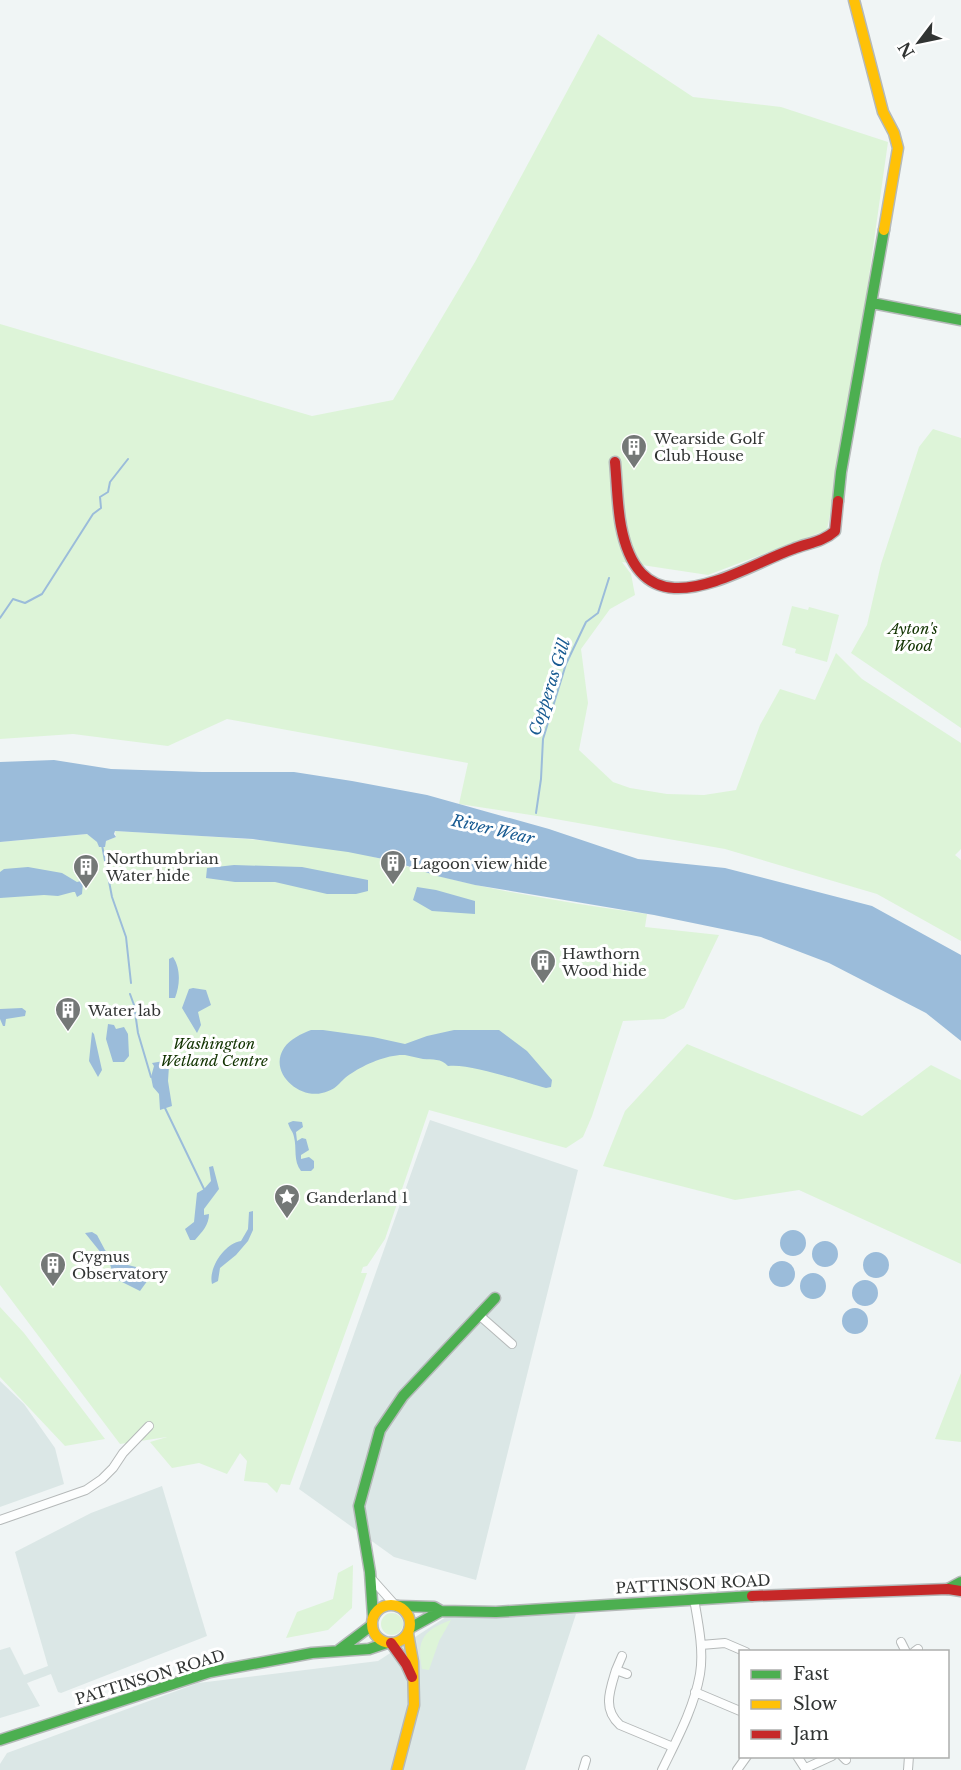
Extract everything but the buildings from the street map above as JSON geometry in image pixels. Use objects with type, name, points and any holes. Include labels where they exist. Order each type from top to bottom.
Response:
[{"type":"street","points":[[615,462],[622,533],[633,560],[642,572],[655,582],[671,589],[693,587],[745,570],[798,547],[822,540],[835,531],[841,472],[898,148],[894,133],[883,112],[854,0]]},
{"type":"street","points":[[872,303],[961,320]]},
{"type":"street","points":[[413,1680],[406,1664],[389,1643],[376,1636],[359,1506],[380,1430],[403,1396],[495,1298]]},
{"type":"street","points":[[479,1315],[512,1344]]},
{"type":"street","points":[[0,1520],[86,1490],[113,1468],[123,1453],[149,1426]]},
{"type":"street","points":[[370,1578],[396,1606],[408,1615],[413,1662],[414,1705],[397,1770]]},
{"type":"street","name":"PATTINSON ROAD","points":[[948,1589],[961,1582]]},
{"type":"street","name":"PATTINSON ROAD","points":[[396,1606],[434,1607],[441,1611],[496,1612],[694,1599],[948,1589],[961,1591]]},
{"type":"street","points":[[662,1770],[690,1710],[700,1672],[700,1645],[694,1599]]},
{"type":"street","points":[[373,1621],[382,1607],[396,1606]]},
{"type":"street","name":"PATTINSON ROAD","points":[[409,1631],[441,1611]]},
{"type":"street","name":"PATTINSON ROAD","points":[[339,1650],[373,1621]]},
{"type":"street","points":[[389,1643],[401,1641],[409,1631]]},
{"type":"street","points":[[901,1642],[905,1650]]},
{"type":"street","name":"PATTINSON ROAD","points":[[3,1742],[210,1672],[339,1650],[350,1652],[369,1649],[389,1643]]},
{"type":"street","points":[[700,1645],[725,1643],[743,1650]]},
{"type":"street","points":[[622,1656],[608,1701],[614,1719],[620,1725],[673,1747]]},
{"type":"street","points":[[616,1670],[627,1674]]},
{"type":"street","points":[[695,1692],[739,1710]]},
{"type":"street","points":[[806,1769],[828,1758]]},
{"type":"street","points":[[583,1770],[586,1760]]},
{"type":"shaded area","points":[[430,1120],[578,1170],[476,1580],[394,1557],[299,1489]]},
{"type":"shaded area","points":[[0,1381],[24,1404],[55,1448],[64,1484],[0,1507]]},
{"type":"shaded area","points":[[162,1486],[207,1636],[61,1693],[58,1692],[51,1674],[27,1683],[40,1706],[0,1718],[0,1650],[10,1647],[24,1675],[48,1666],[15,1552],[91,1513]]},
{"type":"shaded area","points":[[576,1614],[525,1770],[0,1770],[0,1764],[7,1753],[198,1683],[378,1661],[446,1617]]},
{"type":"green space","points":[[598,34],[693,97],[781,107],[888,142],[850,410],[827,530],[708,575],[622,562],[631,574],[635,595],[610,609],[581,649],[588,703],[579,750],[613,782],[630,788],[667,794],[704,795],[736,790],[760,725],[780,689],[815,700],[836,653],[862,679],[961,743],[961,849],[955,855],[961,860],[961,941],[877,894],[725,849],[459,804],[468,763],[227,719],[168,746],[73,734],[0,739],[0,324],[312,416],[393,400],[475,262]]},
{"type":"green space","name":"Ayton's Wood","points":[[933,429],[961,438],[961,728],[851,653],[867,625],[881,564],[919,447]]},
{"type":"green space","points":[[792,606],[808,610],[809,607],[839,615],[827,662],[795,653],[796,649],[782,645]]},
{"type":"green space","name":"Washington Wetland Centre","points":[[115,831],[261,840],[348,851],[476,885],[647,914],[645,927],[719,935],[684,1008],[664,1019],[623,1021],[583,1137],[566,1148],[429,1110],[385,1239],[367,1266],[363,1267],[361,1273],[367,1273],[290,1485],[281,1484],[277,1493],[267,1483],[244,1481],[247,1461],[240,1453],[227,1474],[199,1463],[172,1468],[150,1442],[167,1437],[120,1444],[0,1285],[0,842],[87,834],[98,842],[99,847],[104,847],[106,841],[116,837]]},
{"type":"green space","points":[[687,1044],[862,1116],[931,1065],[961,1080],[961,1264],[799,1190],[735,1200],[603,1166],[625,1111]]},
{"type":"green space","points":[[0,1307],[24,1333],[105,1439],[65,1446],[0,1377]]},
{"type":"green space","points":[[961,1373],[961,1442],[935,1439]]},
{"type":"green space","points":[[353,1565],[352,1608],[328,1630],[286,1638],[297,1612],[333,1599],[338,1573]]},
{"type":"green space","points":[[392,1613],[400,1616],[403,1624],[400,1632],[392,1635],[384,1632],[381,1624],[384,1616]]},
{"type":"green space","points":[[451,1620],[439,1641],[429,1670],[422,1669],[420,1650],[424,1637],[434,1628]]},
{"type":"water","name":"River Wear","points":[[54,760],[111,769],[294,772],[352,781],[427,795],[549,829],[638,859],[725,868],[872,906],[961,955],[961,1041],[926,1013],[829,963],[761,937],[654,915],[475,885],[437,876],[393,861],[348,852],[253,839],[115,831],[116,837],[106,841],[105,847],[99,847],[97,842],[87,834],[0,842],[0,762]]},
{"type":"water","points":[[234,865],[302,867],[368,880],[368,891],[356,894],[327,894],[275,882],[235,882],[206,878],[207,868]]},
{"type":"water","points":[[28,867],[62,873],[77,882],[81,881],[83,883],[82,894],[77,897],[73,892],[58,896],[0,898],[0,872],[4,869]]},
{"type":"water","points":[[417,887],[475,901],[475,914],[432,911],[413,900]]},
{"type":"water","points":[[173,957],[179,982],[175,998],[169,998],[169,959]]},
{"type":"water","points":[[189,989],[206,990],[211,1005],[198,1012],[201,1025],[197,1033],[182,1008]]},
{"type":"water","points":[[22,1008],[26,1011],[25,1016],[6,1019],[5,1026],[3,1026],[0,1009]]},
{"type":"water","points":[[108,1024],[114,1025],[116,1029],[124,1027],[128,1034],[129,1056],[124,1062],[113,1062],[106,1039]]},
{"type":"water","points":[[311,1030],[373,1037],[405,1044],[454,1030],[499,1030],[527,1051],[552,1080],[551,1087],[546,1088],[470,1067],[448,1066],[437,1060],[399,1055],[377,1060],[364,1066],[328,1091],[313,1094],[304,1092],[288,1082],[280,1066],[280,1057],[289,1042]]},
{"type":"water","points":[[92,1032],[102,1070],[98,1077],[89,1061]]},
{"type":"water","points":[[164,1061],[169,1066],[168,1081],[172,1106],[160,1110],[159,1094],[153,1087],[151,1077],[154,1066],[152,1063]]},
{"type":"water","points":[[302,1122],[303,1127],[296,1132],[297,1141],[302,1138],[306,1139],[309,1150],[301,1155],[301,1159],[309,1157],[314,1161],[314,1168],[311,1171],[301,1171],[297,1163],[294,1137],[288,1123]]},
{"type":"water","points":[[213,1166],[219,1189],[204,1209],[204,1215],[209,1214],[205,1228],[195,1240],[190,1240],[185,1229],[194,1222],[197,1193],[211,1181],[209,1167]]},
{"type":"water","points":[[253,1211],[253,1230],[248,1241],[220,1268],[218,1281],[212,1284],[211,1278],[215,1264],[229,1246],[241,1241],[248,1229],[249,1212]]},
{"type":"water","points":[[793,1230],[802,1234],[806,1243],[802,1252],[793,1256],[784,1252],[780,1243],[784,1234]]},
{"type":"water","points":[[92,1232],[97,1235],[105,1250],[117,1261],[125,1261],[128,1265],[136,1267],[140,1277],[148,1280],[140,1291],[114,1278],[110,1264],[85,1233]]},
{"type":"water","points":[[825,1241],[834,1245],[838,1254],[834,1263],[825,1267],[816,1263],[812,1254],[816,1245]]},
{"type":"water","points":[[876,1252],[885,1256],[889,1265],[885,1274],[876,1278],[867,1274],[863,1265],[867,1256]]},
{"type":"water","points":[[782,1261],[791,1265],[795,1274],[791,1283],[782,1287],[773,1283],[769,1274],[773,1265]]},
{"type":"water","points":[[813,1273],[822,1277],[826,1286],[822,1295],[813,1299],[804,1295],[800,1286],[804,1277]]},
{"type":"water","points":[[865,1280],[874,1284],[878,1293],[874,1302],[865,1306],[856,1302],[852,1293],[856,1284]]},
{"type":"water","points":[[855,1308],[864,1312],[868,1321],[864,1330],[855,1334],[846,1330],[842,1321],[846,1312]]},
{"type":"waterway","points":[[0,618],[13,599],[25,603],[42,594],[93,514],[101,508],[100,497],[108,492],[110,482],[128,459]]},
{"type":"waterway","name":"Copperas Gill","points":[[536,813],[543,739],[566,664],[586,622],[598,613],[609,578]]},
{"type":"waterway","points":[[102,845],[112,897],[126,937],[131,983]]},
{"type":"waterway","points":[[130,994],[138,1033],[151,1077]]},
{"type":"waterway","points":[[165,1108],[204,1189]]},
{"type":"traffic: fast","points":[[838,501],[841,472],[884,230]]},
{"type":"traffic: fast","points":[[872,303],[961,320]]},
{"type":"traffic: fast","points":[[373,1617],[370,1572],[359,1506],[380,1430],[403,1396],[495,1298]]},
{"type":"traffic: fast","points":[[948,1589],[961,1582]]},
{"type":"traffic: fast","points":[[398,1606],[434,1607],[441,1611],[496,1612],[752,1596]]},
{"type":"traffic: fast","points":[[410,1628],[441,1611]]},
{"type":"traffic: fast","points":[[339,1650],[372,1625]]},
{"type":"traffic: fast","points":[[0,1740],[210,1672],[312,1653],[369,1649],[387,1643]]},
{"type":"traffic: slow","points":[[854,0],[883,112],[894,133],[898,148],[884,230]]},
{"type":"traffic: slow","points":[[391,1605],[398,1606],[404,1611],[409,1617],[410,1624],[409,1631],[404,1637],[398,1642],[391,1643],[384,1642],[378,1637],[373,1631],[372,1624],[373,1617],[378,1611],[384,1606],[391,1605]]},
{"type":"traffic: slow","points":[[397,1770],[414,1705],[413,1662],[408,1634]]},
{"type":"traffic: jam","points":[[615,462],[621,526],[629,554],[641,573],[657,584],[674,588],[694,587],[715,581],[825,538],[835,531],[838,501]]},
{"type":"traffic: jam","points":[[752,1596],[948,1589],[961,1591]]},
{"type":"traffic: jam","points":[[391,1643],[412,1677]]},
{"type":"place","name":"Wearside Golf Club House","points":[[634,470]]},
{"type":"place","name":"Lagoon view hide","points":[[393,886]]},
{"type":"place","name":"Northumbrian Water hide","points":[[86,890]]},
{"type":"place","name":"Hawthorn Wood hide","points":[[543,985]]},
{"type":"place","name":"Water lab","points":[[68,1033]]},
{"type":"place","name":"Ganderland 1","points":[[287,1220]]},
{"type":"place","name":"Cygnus Observatory","points":[[53,1288]]}]
